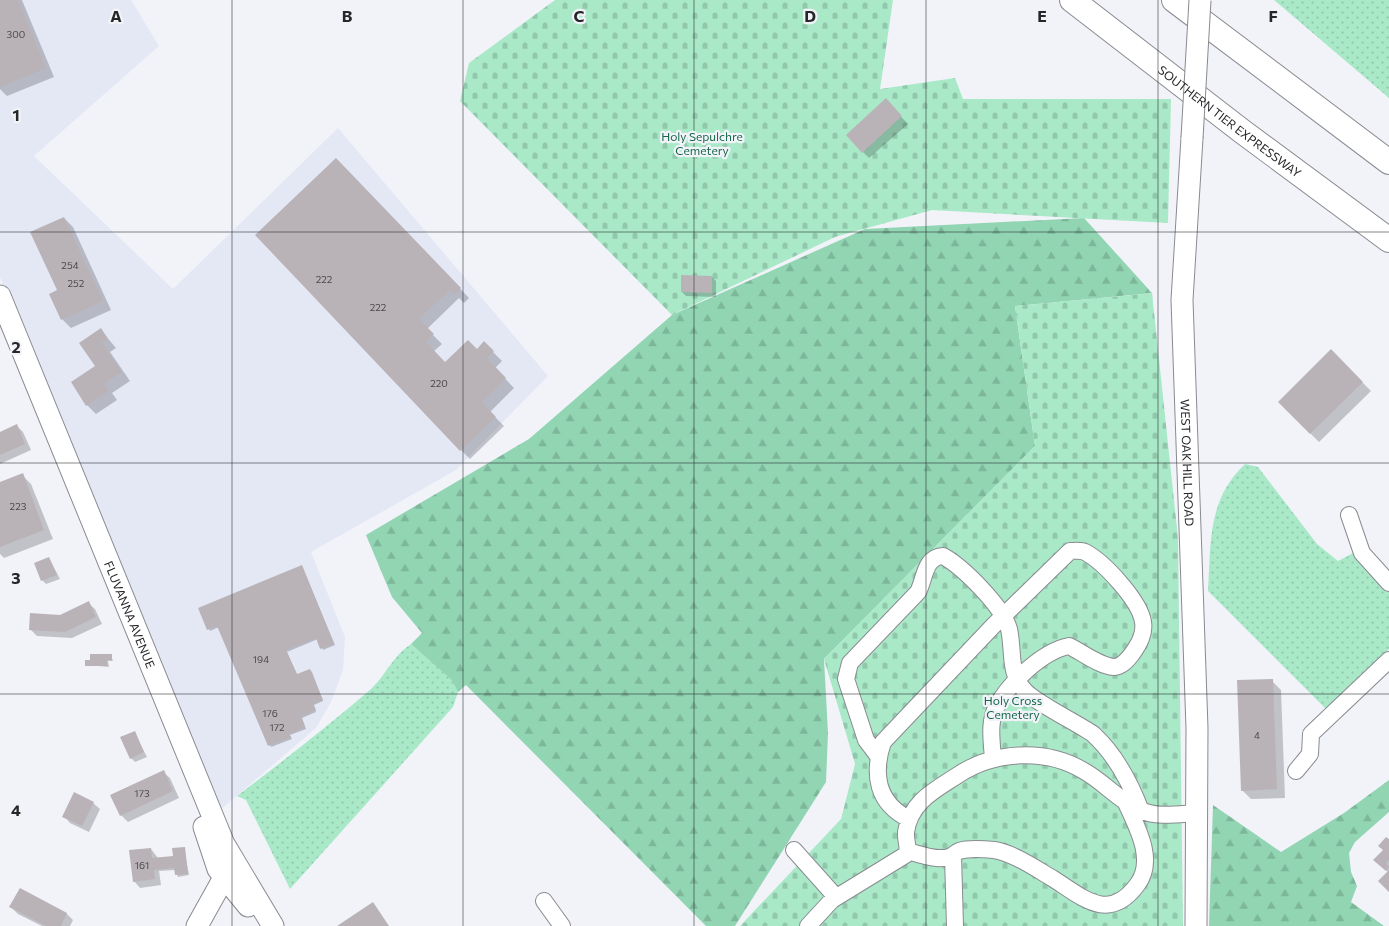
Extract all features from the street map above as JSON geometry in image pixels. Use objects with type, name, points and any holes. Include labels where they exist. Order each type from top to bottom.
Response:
[{"type":"highway","name":"SOUTHERN TIER EXPRESSWAY","points":[[1072,0],[1389,240]]},
{"type":"highway","points":[[1174,0],[1389,162]]},
{"type":"highway","points":[[1244,132],[1389,258]]},
{"type":"main road","name":"WEST OAK HILL ROAD","points":[[1196,926],[1197,728],[1182,300],[1200,0]]},
{"type":"main road","name":"FLUVANNA AVENUE","points":[[0,296],[224,844],[229,868],[261,926]]},
{"type":"main road","name":"FLUVANNA AVENUE","points":[[0,334],[137,663],[218,869],[229,868]]},
{"type":"main road","name":"FLUVANNA AVENUE","points":[[229,868],[273,926]]},
{"type":"main road","points":[[197,926],[229,868]]},
{"type":"street","points":[[1349,515],[1362,552],[1389,583]]},
{"type":"street","points":[[909,819],[898,814],[884,800],[881,793],[878,756],[883,742],[1003,616],[1070,551],[1083,551],[1093,557],[1132,596],[1141,610],[1144,624],[1142,636],[1128,660],[1119,666],[1106,665],[1069,646],[1044,657],[1017,679],[996,706],[991,729],[993,759]]},
{"type":"street","points":[[878,756],[866,740],[846,680],[847,670],[850,663],[918,592],[928,564],[938,556],[948,559],[986,594],[1003,616],[1008,627],[1011,658],[1017,679],[1030,696],[1078,724],[1102,742],[1125,775],[1141,811]]},
{"type":"street","points":[[1296,771],[1310,754],[1311,734],[1389,660]]},
{"type":"street","points":[[808,926],[817,914],[836,897],[907,854],[906,833],[909,819],[913,810],[926,796],[966,769],[1000,756],[1034,755],[1059,760],[1084,770],[1126,803],[1141,811],[1162,815],[1196,814]]},
{"type":"street","points":[[908,851],[939,858],[970,850],[994,850],[1021,861],[1096,905],[1115,902],[1132,893],[1141,880],[1146,858],[1137,826],[1126,803]]},
{"type":"street","points":[[794,850],[836,897]]},
{"type":"street","points":[[953,855],[956,926]]},
{"type":"street","points":[[544,901],[562,926]]},
{"type":"shaded area","points":[[0,0],[131,0],[159,46],[34,156],[173,289],[338,128],[548,376],[456,470],[311,552],[345,637],[343,670],[331,702],[316,728],[219,811],[0,277]]},
{"type":"green space","name":"Holy Sepulchre Cemetery","points":[[555,0],[893,0],[880,89],[955,78],[963,99],[1171,99],[1168,223],[932,210],[835,237],[672,315],[460,101],[469,63]]},
{"type":"green space","points":[[1274,0],[1389,0],[1389,98]]},
{"type":"green space","points":[[1084,218],[1152,293],[1015,306],[1035,446],[824,659],[828,733],[826,782],[735,926],[706,926],[466,685],[458,692],[452,680],[411,644],[422,633],[392,597],[366,535],[529,439],[672,315],[865,229]]},
{"type":"green space","name":"Holy Cross Cemetery","points":[[1152,293],[1178,538],[1183,926],[740,926],[841,819],[855,764],[824,659],[1035,446],[1015,306]]},
{"type":"green space","points":[[1245,464],[1258,467],[1317,544],[1338,561],[1355,552],[1364,568],[1389,592],[1389,649],[1327,710],[1208,591],[1211,539],[1217,507],[1233,478]]},
{"type":"green space","points":[[411,644],[454,681],[458,692],[453,707],[290,889],[246,800],[237,796],[305,744],[371,689],[394,660]]},
{"type":"green space","points":[[1389,780],[1389,812],[1355,842],[1349,853],[1351,872],[1357,886],[1351,902],[1384,926],[1209,926],[1213,805],[1281,852],[1344,813]]},
{"type":"building","points":[[0,0],[18,0],[46,68],[0,87]]},
{"type":"building","points":[[886,98],[902,116],[862,153],[846,135]]},
{"type":"building","points":[[336,158],[461,288],[454,295],[450,290],[419,319],[434,334],[426,342],[445,362],[468,340],[477,349],[484,341],[494,351],[487,358],[506,378],[482,402],[496,417],[460,451],[255,235]]},
{"type":"building","points":[[64,217],[103,301],[61,320],[49,294],[57,290],[30,232]]},
{"type":"building","points":[[681,275],[712,276],[712,293],[681,292]]},
{"type":"building","points":[[101,328],[108,339],[102,343],[122,372],[104,384],[109,391],[86,406],[71,382],[95,366],[79,343]]},
{"type":"building","points":[[1331,349],[1363,382],[1310,434],[1278,402]]},
{"type":"building","points":[[17,424],[25,444],[0,455],[0,432]]},
{"type":"building","points":[[23,473],[44,530],[0,547],[0,482]]},
{"type":"building","points":[[49,557],[57,575],[41,581],[34,563]]},
{"type":"building","points":[[302,565],[334,644],[320,649],[316,638],[286,650],[297,674],[310,669],[323,700],[313,704],[316,710],[301,716],[305,727],[289,734],[291,737],[268,746],[217,626],[207,630],[198,608]]},
{"type":"building","points":[[89,601],[96,617],[65,632],[29,630],[30,613],[60,615]]},
{"type":"building","points":[[90,654],[112,654],[112,660],[107,660],[107,666],[85,666],[85,660],[90,660]]},
{"type":"building","points":[[1273,679],[1277,789],[1241,791],[1237,680]]},
{"type":"building","points":[[135,731],[144,752],[130,759],[120,737]]},
{"type":"building","points":[[164,770],[173,791],[120,816],[110,795]]},
{"type":"building","points":[[74,792],[94,802],[82,826],[62,817]]},
{"type":"building","points":[[1386,837],[1389,839],[1389,860],[1386,863],[1389,867],[1386,871],[1373,860],[1383,850],[1378,846]]},
{"type":"building","points":[[185,847],[188,874],[175,875],[174,868],[154,870],[155,879],[133,882],[129,850],[151,848],[152,858],[173,856],[172,848]]},
{"type":"building","points":[[1389,870],[1389,892],[1378,881]]},
{"type":"building","points":[[20,888],[67,913],[61,926],[46,926],[9,907]]},
{"type":"building","points":[[373,902],[389,926],[337,926]]}]
